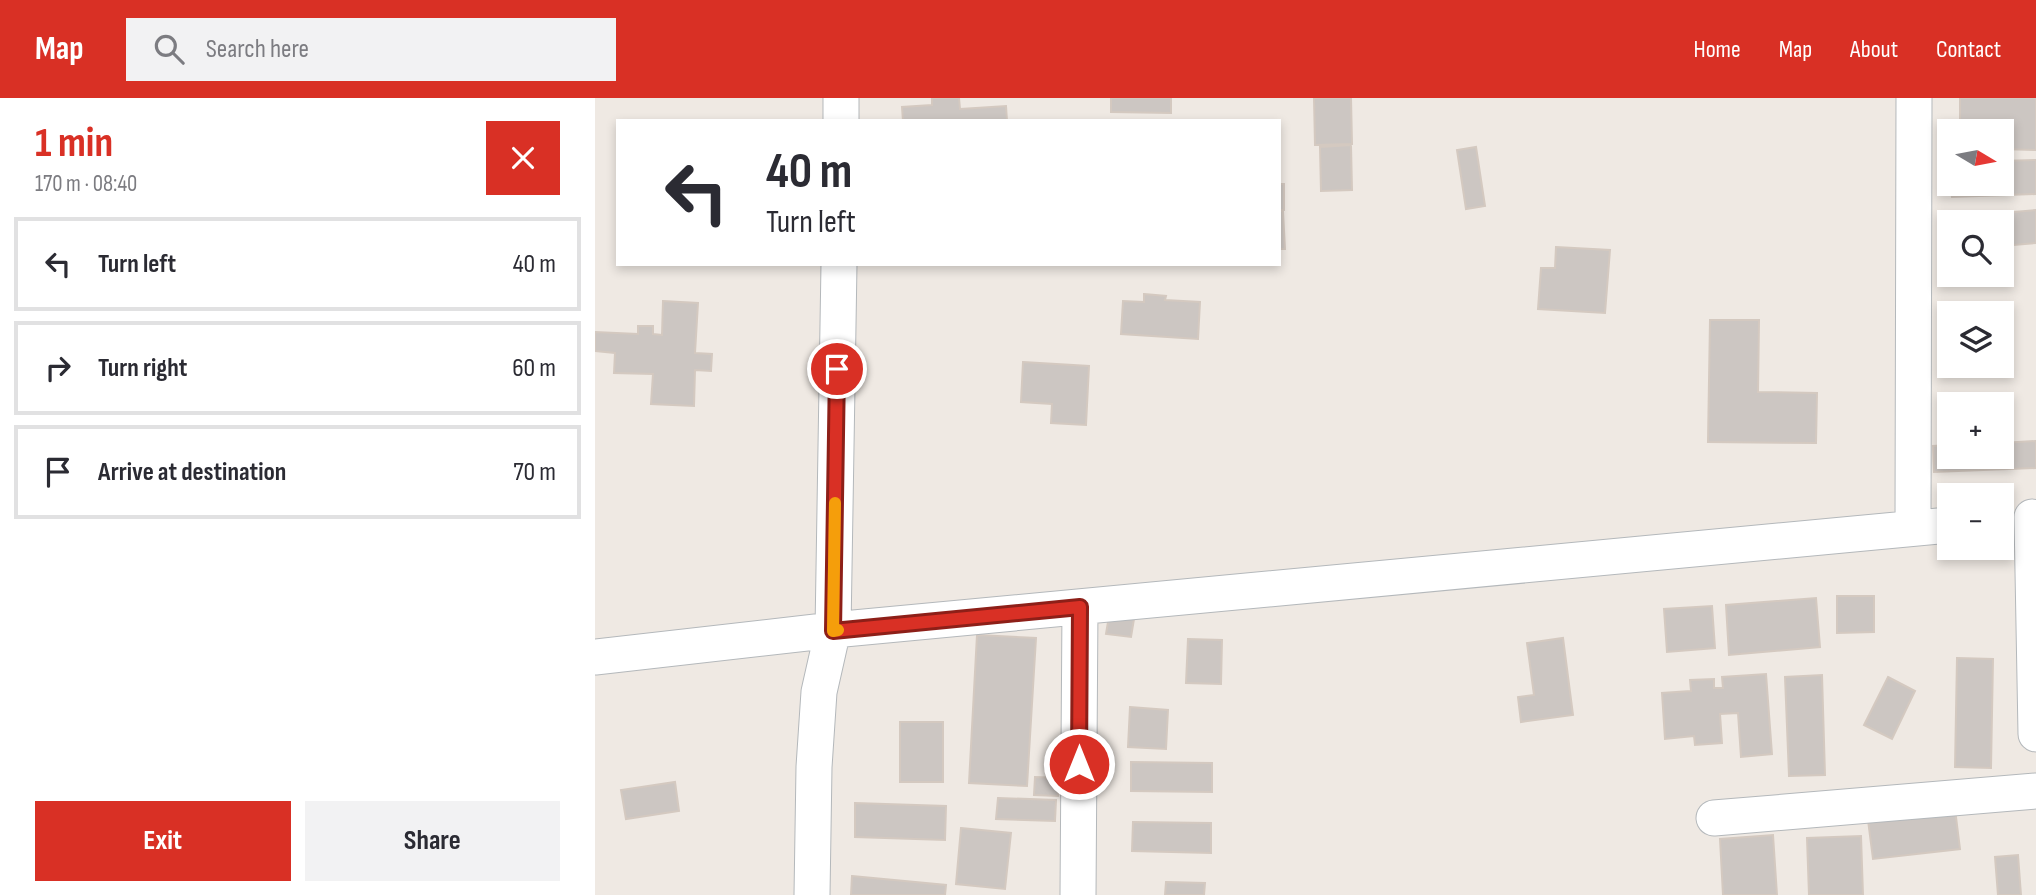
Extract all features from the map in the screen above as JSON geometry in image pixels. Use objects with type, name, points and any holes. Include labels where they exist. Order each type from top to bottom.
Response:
[{"type":"street","points":[[841,98],[841,119]]},
{"type":"street","points":[[1913,528],[1915,98]]},
{"type":"street","points":[[812,895],[814,767],[819,692],[833,631],[839,266]]},
{"type":"street","points":[[2023,518],[2036,734]]},
{"type":"street","points":[[596,659],[833,631],[1937,526]]},
{"type":"street","points":[[1078,895],[1080,607]]},
{"type":"street","points":[[1714,818],[2036,791]]},
{"type":"building","points":[[932,98],[959,98],[960,109],[1006,106],[1007,119],[903,119],[902,107],[932,105]]},
{"type":"building","points":[[1111,98],[1171,98],[1171,113],[1111,112]]},
{"type":"building","points":[[1314,98],[1351,98],[1352,144],[1315,145]]},
{"type":"building","points":[[1960,98],[2036,98],[2036,150],[2014,149],[2014,119],[1960,119]]},
{"type":"building","points":[[1351,145],[1352,190],[1321,191],[1320,147]]},
{"type":"building","points":[[1476,147],[1485,206],[1466,209],[1457,150]]},
{"type":"building","points":[[2036,160],[2036,194],[2014,195],[2014,161]]},
{"type":"building","points":[[1281,184],[1284,184],[1284,210],[1281,210]]},
{"type":"building","points":[[2036,210],[2036,243],[2014,245],[2014,212]]},
{"type":"building","points":[[1281,211],[1283,211],[1285,249],[1281,249]]},
{"type":"building","points":[[1556,247],[1610,250],[1605,313],[1538,309],[1541,268],[1555,268]]},
{"type":"building","points":[[1144,294],[1166,296],[1165,300],[1200,302],[1198,339],[1121,334],[1123,301],[1144,302]]},
{"type":"building","points":[[663,301],[698,303],[695,353],[712,354],[711,371],[695,370],[694,406],[651,404],[653,374],[614,373],[615,353],[595,351],[595,332],[638,334],[638,326],[653,326],[653,334],[662,335]]},
{"type":"building","points":[[1710,320],[1759,320],[1758,392],[1817,393],[1816,443],[1708,442]]},
{"type":"building","points":[[1023,362],[1089,366],[1086,425],[1051,423],[1052,404],[1021,402]]},
{"type":"building","points":[[2036,441],[2036,468],[2014,469],[2014,442]]},
{"type":"building","points":[[1933,446],[1937,446],[1937,469],[2010,469],[1934,472]]},
{"type":"building","points":[[1837,596],[1874,596],[1874,632],[1837,633]]},
{"type":"building","points":[[1816,598],[1820,647],[1729,655],[1726,605]]},
{"type":"building","points":[[1712,606],[1715,648],[1667,652],[1664,609]]},
{"type":"building","points":[[1119,611],[1135,613],[1131,637],[1106,634],[1108,622]]},
{"type":"building","points":[[977,635],[1036,638],[1027,786],[969,783]]},
{"type":"building","points":[[1563,638],[1573,715],[1521,722],[1518,697],[1534,695],[1527,643]]},
{"type":"building","points":[[1188,639],[1222,640],[1221,684],[1186,683]]},
{"type":"building","points":[[1957,658],[1993,659],[1991,768],[1955,767]]},
{"type":"building","points":[[1766,674],[1772,754],[1741,757],[1738,713],[1720,714],[1722,743],[1695,745],[1694,736],[1665,739],[1662,693],[1691,691],[1690,680],[1714,679],[1714,688],[1723,688],[1722,677]]},
{"type":"building","points":[[1822,675],[1825,775],[1789,776],[1785,677]]},
{"type":"building","points":[[1888,677],[1915,691],[1892,739],[1864,725]]},
{"type":"building","points":[[1130,707],[1168,710],[1166,749],[1128,747]]},
{"type":"building","points":[[900,722],[943,722],[943,782],[900,782]]},
{"type":"building","points":[[1131,762],[1212,763],[1212,792],[1131,791]]},
{"type":"building","points":[[1035,777],[1059,778],[1058,796],[1034,795]]},
{"type":"building","points":[[675,782],[679,811],[626,819],[621,790]]},
{"type":"building","points":[[998,798],[1056,800],[1055,821],[996,819]]},
{"type":"building","points":[[855,803],[946,806],[945,840],[855,837]]},
{"type":"building","points":[[1955,809],[1960,849],[1873,859],[1868,820]]},
{"type":"building","points":[[1133,822],[1211,823],[1211,853],[1132,851]]},
{"type":"building","points":[[961,828],[1011,833],[1005,889],[956,884]]},
{"type":"building","points":[[1773,835],[1777,895],[1723,895],[1720,839]]},
{"type":"building","points":[[1861,836],[1863,895],[1809,895],[1807,838]]},
{"type":"building","points":[[2018,855],[2021,895],[1998,895],[1995,857]]},
{"type":"building","points":[[852,876],[946,885],[945,895],[851,895]]},
{"type":"building","points":[[1166,882],[1205,883],[1204,895],[1165,895]]},
{"type":"slow traffic","points":[[835,503],[833,631],[838,630]]},
{"type":"route","points":[[837,369],[833,631],[1080,607],[1079,764]]}]
